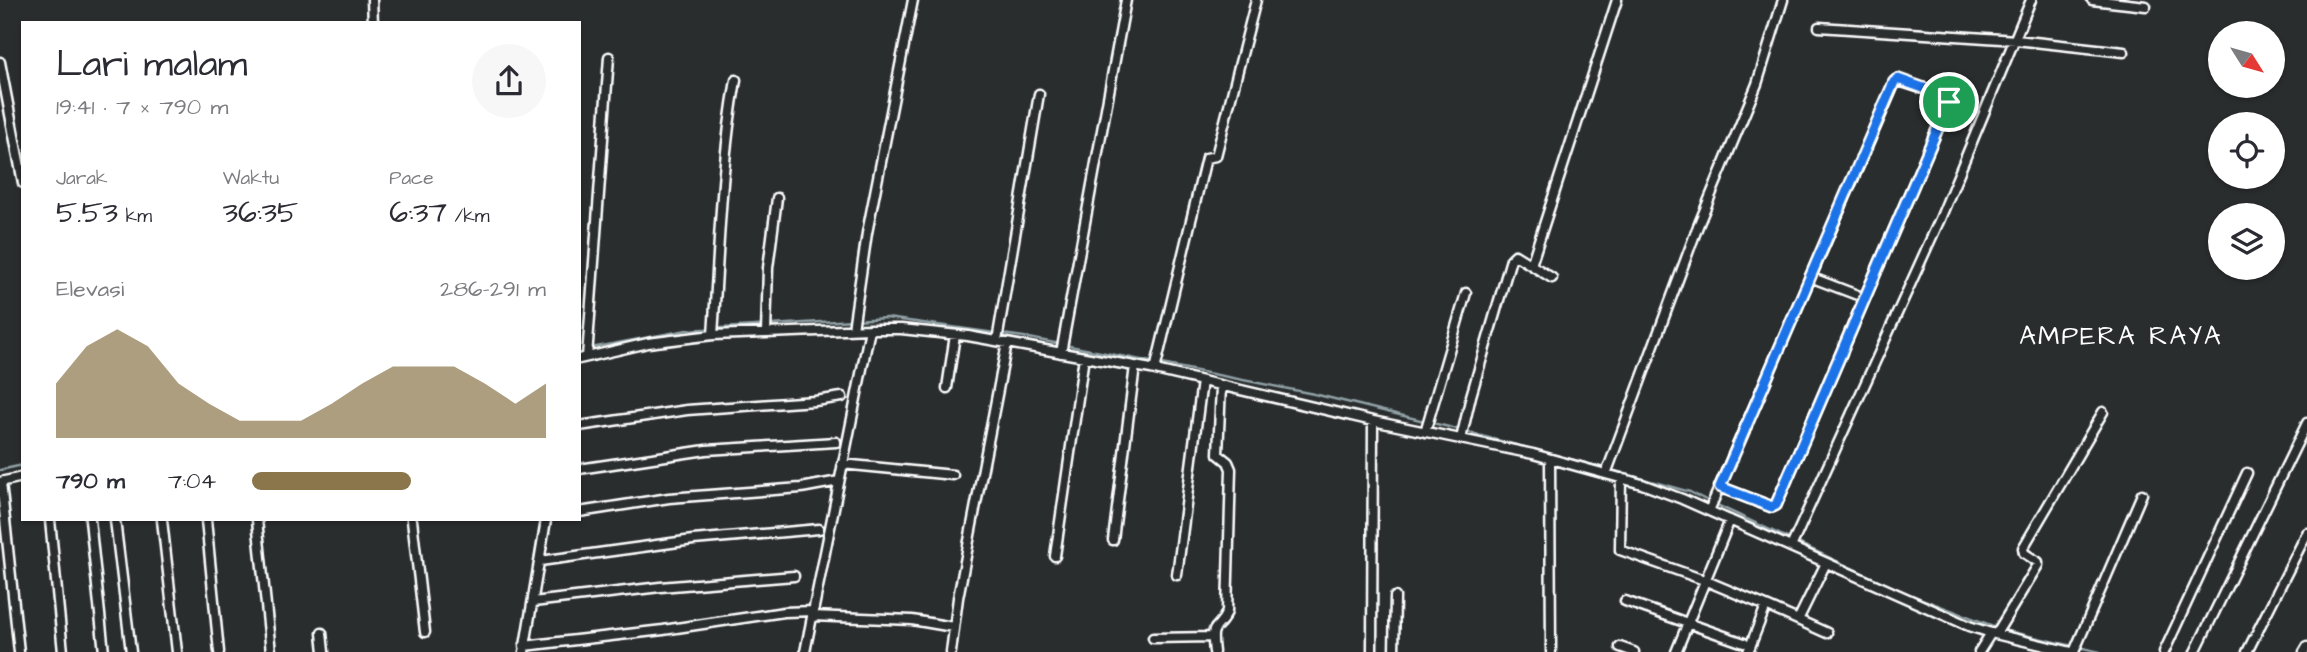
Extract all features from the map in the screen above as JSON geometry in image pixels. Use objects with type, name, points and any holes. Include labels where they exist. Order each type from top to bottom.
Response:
[{"type":"street","points":[[372,0],[373,21]]},
{"type":"street","points":[[853,329],[867,233],[913,0]]},
{"type":"street","points":[[1061,353],[1126,0]]},
{"type":"street","points":[[1155,370],[1206,158],[1216,156],[1256,0]]},
{"type":"street","points":[[1531,265],[1617,0]]},
{"type":"street","points":[[1606,474],[1698,226],[1757,84],[1783,0]]},
{"type":"street","points":[[1791,547],[1940,219],[2031,0]]},
{"type":"street","points":[[2092,0],[2146,6]]},
{"type":"street","points":[[1819,27],[2016,40],[2124,52]]},
{"type":"street","points":[[609,57],[583,358],[648,343],[713,335],[901,329],[956,334],[1135,366],[1373,421],[1550,458],[1621,478],[1671,494],[1994,634],[2072,652],[2142,494]]},
{"type":"street","points":[[0,61],[21,172]]},
{"type":"street","points":[[713,335],[719,217],[736,80]]},
{"type":"street","points":[[1709,511],[1896,80],[1946,96],[1949,102],[1776,505],[1772,507],[1720,487]]},
{"type":"street","points":[[997,341],[1039,94]]},
{"type":"street","points":[[766,332],[768,268],[778,198]]},
{"type":"street","points":[[1461,439],[1511,259],[1516,255],[1552,278]]},
{"type":"street","points":[[1811,276],[1865,298]]},
{"type":"street","points":[[1425,432],[1466,293]]},
{"type":"street","points":[[805,652],[870,329]]},
{"type":"street","points":[[947,388],[956,334]]},
{"type":"street","points":[[951,652],[953,627],[1007,343]]},
{"type":"street","points":[[1055,556],[1084,357]]},
{"type":"street","points":[[1113,540],[1135,366]]},
{"type":"street","points":[[1177,575],[1202,382]]},
{"type":"street","points":[[1214,652],[1213,628],[1227,612],[1231,469],[1228,462],[1218,454],[1221,386]]},
{"type":"street","points":[[581,426],[687,410],[842,397]]},
{"type":"street","points":[[1979,652],[1994,634],[2038,565],[2022,548],[2103,412]]},
{"type":"street","points":[[1372,652],[1373,421]]},
{"type":"street","points":[[2195,652],[2307,423]]},
{"type":"street","points":[[581,469],[706,450],[836,442]]},
{"type":"street","points":[[1550,458],[1551,652]]},
{"type":"street","points":[[842,464],[953,475]]},
{"type":"street","points":[[2164,652],[2247,473]]},
{"type":"street","points":[[19,652],[0,482],[21,477]]},
{"type":"street","points":[[1621,478],[1620,550],[1704,580],[1827,633]]},
{"type":"street","points":[[581,512],[669,498],[801,488],[839,481]]},
{"type":"street","points":[[1676,652],[1730,520]]},
{"type":"street","points":[[50,521],[63,652]]},
{"type":"street","points":[[90,521],[104,652]]},
{"type":"street","points":[[115,521],[131,652]]},
{"type":"street","points":[[162,521],[177,652]]},
{"type":"street","points":[[205,521],[219,652]]},
{"type":"street","points":[[257,521],[271,652]]},
{"type":"street","points":[[412,521],[425,632]]},
{"type":"street","points":[[546,521],[524,649],[784,612],[912,620],[953,627]]},
{"type":"street","points":[[540,561],[693,540],[819,529]]},
{"type":"street","points":[[2247,652],[2307,533]]},
{"type":"street","points":[[1798,620],[1826,563]]},
{"type":"street","points":[[533,602],[660,587],[794,576]]},
{"type":"street","points":[[1394,652],[1395,597]]},
{"type":"street","points":[[1625,601],[1688,622],[1749,649],[1766,606]]},
{"type":"street","points":[[323,633],[324,652]]},
{"type":"street","points":[[1153,638],[1212,637]]},
{"type":"street","points":[[1620,647],[1634,652]]},
{"type":"street","points":[[2304,652],[2307,647]]},
{"type":"waterway","points":[[591,348],[687,330],[887,318],[1024,337],[1314,394],[1457,429]]},
{"type":"waterway","points":[[1470,433],[1601,467]]},
{"type":"waterway","points":[[0,470],[21,465]]},
{"type":"waterway","points":[[1615,471],[1690,492],[1706,500]]},
{"type":"waterway","points":[[1719,506],[1787,538]]},
{"type":"waterway","points":[[1800,544],[1903,592],[1993,626]]},
{"type":"waterway","points":[[2003,630],[2069,645]]},
{"type":"waterway","points":[[2083,648],[2100,652]]},
{"type":"district","name":"AMPERA RAYA","points":[[2121,336]]},
{"type":"route","points":[[1896,80],[1946,96],[1949,102],[1776,505],[1772,507],[1720,487],[1896,80]]}]
